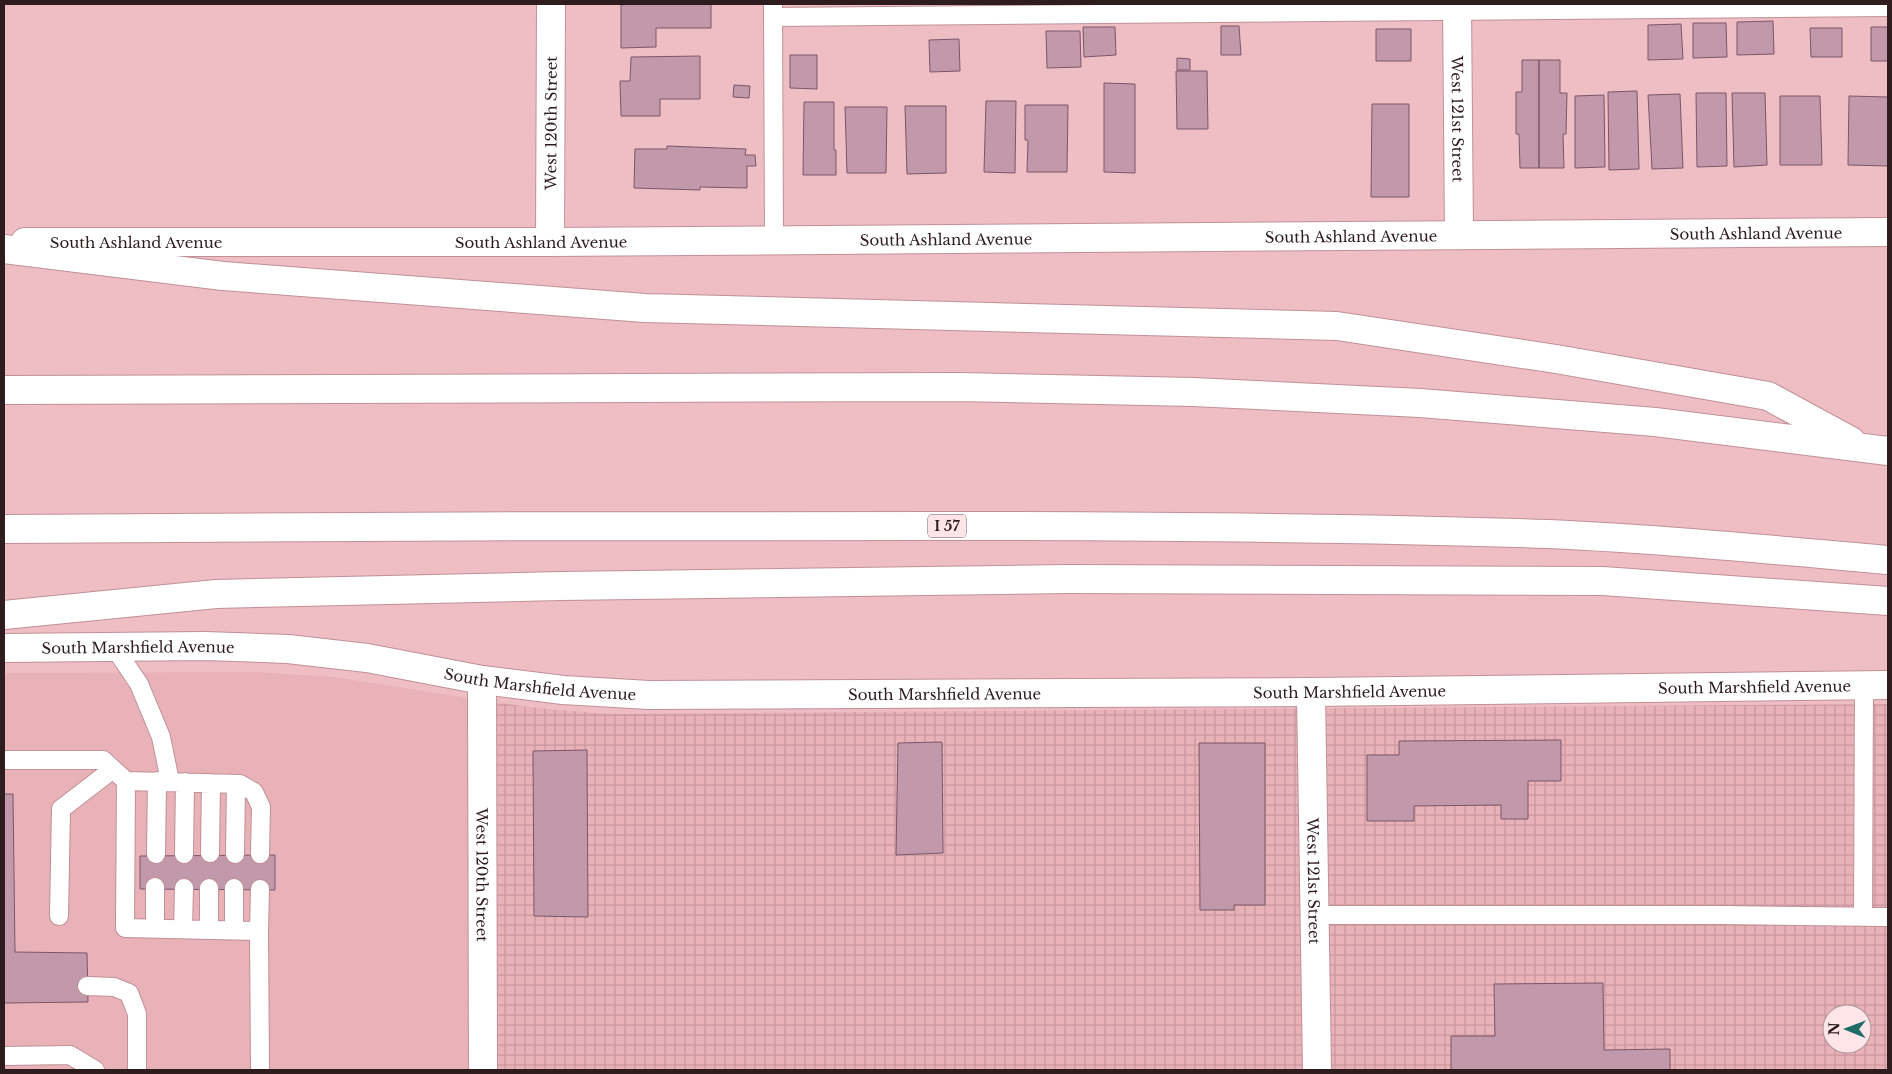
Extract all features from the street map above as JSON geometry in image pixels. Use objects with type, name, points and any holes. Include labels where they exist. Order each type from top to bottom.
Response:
[{"type":"main road","name":"West 120th Street","points":[[550,242],[551,4]]},
{"type":"main road","name":"West 121st Street","points":[[1457,7],[1459,235]]},
{"type":"main road","name":"South Ashland Avenue","points":[[4,242],[550,242],[1888,232]]},
{"type":"main road","points":[[4,249],[222,276],[645,308],[1337,326],[1556,358],[1768,396],[1876,449]]},
{"type":"main road","points":[[4,390],[959,387],[1193,392],[1420,404],[1656,422],[1876,449]]},
{"type":"main road","name":"I 57","points":[[4,529],[663,525],[1145,526],[1345,529],[1550,534],[1684,542],[1888,560]]},
{"type":"main road","points":[[4,615],[216,594],[561,586],[1068,579],[1604,581],[1888,601]]},
{"type":"main road","name":"South Marshfield Avenue","points":[[4,648],[205,646],[288,648],[367,658],[482,680],[563,690],[649,695],[1310,692],[1876,685]]},
{"type":"main road","name":"West 120th Street","points":[[482,680],[483,1070]]},
{"type":"main road","name":"West 121st Street","points":[[1310,692],[1317,1070]]},
{"type":"lane","points":[[774,240],[773,10],[1888,7]]},
{"type":"lane","points":[[114,647],[139,684],[161,736],[184,854]]},
{"type":"lane","points":[[1863,916],[1876,685]]},
{"type":"lane","points":[[4,760],[103,760],[119,775],[171,782],[240,784],[254,792],[261,806],[260,854]]},
{"type":"lane","points":[[59,916],[61,809],[119,775]]},
{"type":"lane","points":[[119,775],[125,928],[259,931]]},
{"type":"lane","points":[[156,854],[171,782]]},
{"type":"lane","points":[[210,853],[211,783]]},
{"type":"lane","points":[[235,854],[236,784]]},
{"type":"lane","points":[[155,888],[155,928]]},
{"type":"lane","points":[[183,929],[184,888]]},
{"type":"lane","points":[[209,888],[209,930]]},
{"type":"lane","points":[[234,888],[234,930]]},
{"type":"lane","points":[[260,889],[260,1070]]},
{"type":"lane","points":[[1315,915],[1888,917]]},
{"type":"lane","points":[[87,986],[114,987],[130,992],[137,1014],[137,1070]]},
{"type":"lane","points":[[4,1056],[70,1054],[95,1070]]},
{"type":"shaded area","points":[[255,672],[334,677],[487,701],[488,1070],[4,1070],[4,673]]},
{"type":"shaded area","points":[[487,701],[537,708],[608,714],[1888,704],[1888,1070],[488,1070]]},
{"type":"building","points":[[711,4],[711,28],[656,28],[656,47],[621,48],[621,5]]},
{"type":"building","points":[[1773,21],[1774,54],[1737,55],[1737,22]]},
{"type":"building","points":[[1693,23],[1726,23],[1727,57],[1693,58]]},
{"type":"building","points":[[1681,24],[1683,59],[1648,60],[1648,25]]},
{"type":"building","points":[[1221,26],[1239,26],[1241,55],[1221,55]]},
{"type":"building","points":[[1083,27],[1115,27],[1116,55],[1084,57]]},
{"type":"building","points":[[1871,27],[1888,27],[1888,61],[1871,61]]},
{"type":"building","points":[[1810,28],[1842,28],[1842,57],[1811,57]]},
{"type":"building","points":[[1376,29],[1411,29],[1411,61],[1376,61]]},
{"type":"building","points":[[1046,31],[1080,31],[1081,67],[1047,68]]},
{"type":"building","points":[[959,39],[960,71],[930,72],[929,40]]},
{"type":"building","points":[[790,55],[817,55],[817,89],[790,88]]},
{"type":"building","points":[[700,56],[700,99],[660,99],[660,116],[621,116],[620,81],[630,81],[631,57]]},
{"type":"building","points":[[1177,58],[1190,59],[1190,70],[1177,70]]},
{"type":"building","points":[[1522,60],[1539,60],[1539,168],[1520,168],[1519,134],[1516,134],[1516,92],[1522,92]]},
{"type":"building","points":[[1539,60],[1560,60],[1560,93],[1567,93],[1566,134],[1563,134],[1564,168],[1539,168]]},
{"type":"building","points":[[1176,71],[1207,71],[1208,129],[1177,129]]},
{"type":"building","points":[[1104,83],[1135,84],[1135,173],[1104,172]]},
{"type":"building","points":[[734,85],[750,86],[749,98],[733,97]]},
{"type":"building","points":[[1637,91],[1639,169],[1609,170],[1608,92]]},
{"type":"building","points":[[1696,93],[1726,93],[1727,166],[1697,167]]},
{"type":"building","points":[[1732,93],[1765,93],[1767,165],[1734,167]]},
{"type":"building","points":[[1680,94],[1683,168],[1652,169],[1648,95]]},
{"type":"building","points":[[1604,95],[1605,167],[1575,168],[1575,96]]},
{"type":"building","points":[[1780,96],[1820,96],[1822,165],[1780,165]]},
{"type":"building","points":[[1849,96],[1888,97],[1888,166],[1848,165]]},
{"type":"building","points":[[986,101],[1016,101],[1015,173],[984,172]]},
{"type":"building","points":[[804,102],[834,102],[836,175],[803,175]]},
{"type":"building","points":[[1372,104],[1409,104],[1409,197],[1371,197]]},
{"type":"building","points":[[1025,105],[1068,105],[1067,172],[1027,172],[1028,140],[1025,140]]},
{"type":"building","points":[[905,106],[946,106],[946,173],[907,174]]},
{"type":"building","points":[[845,107],[887,107],[886,173],[847,173]]},
{"type":"building","points":[[667,146],[746,149],[745,155],[755,155],[756,166],[747,166],[747,188],[700,187],[700,190],[634,188],[635,149],[667,149]]},
{"type":"building","points":[[1561,740],[1561,781],[1528,781],[1528,819],[1501,819],[1501,805],[1414,806],[1414,821],[1367,821],[1367,755],[1399,755],[1399,741]]},
{"type":"building","points":[[942,742],[943,853],[896,855],[898,743]]},
{"type":"building","points":[[1199,743],[1265,743],[1265,905],[1234,905],[1234,910],[1200,910]]},
{"type":"building","points":[[587,750],[588,917],[534,916],[533,751]]},
{"type":"building","points":[[4,794],[13,794],[15,952],[87,953],[88,1002],[4,1003]]},
{"type":"building","points":[[275,855],[275,890],[140,889],[140,856]]},
{"type":"building","points":[[1603,983],[1604,1050],[1670,1049],[1670,1070],[1451,1070],[1451,1036],[1495,1036],[1494,984]]}]
